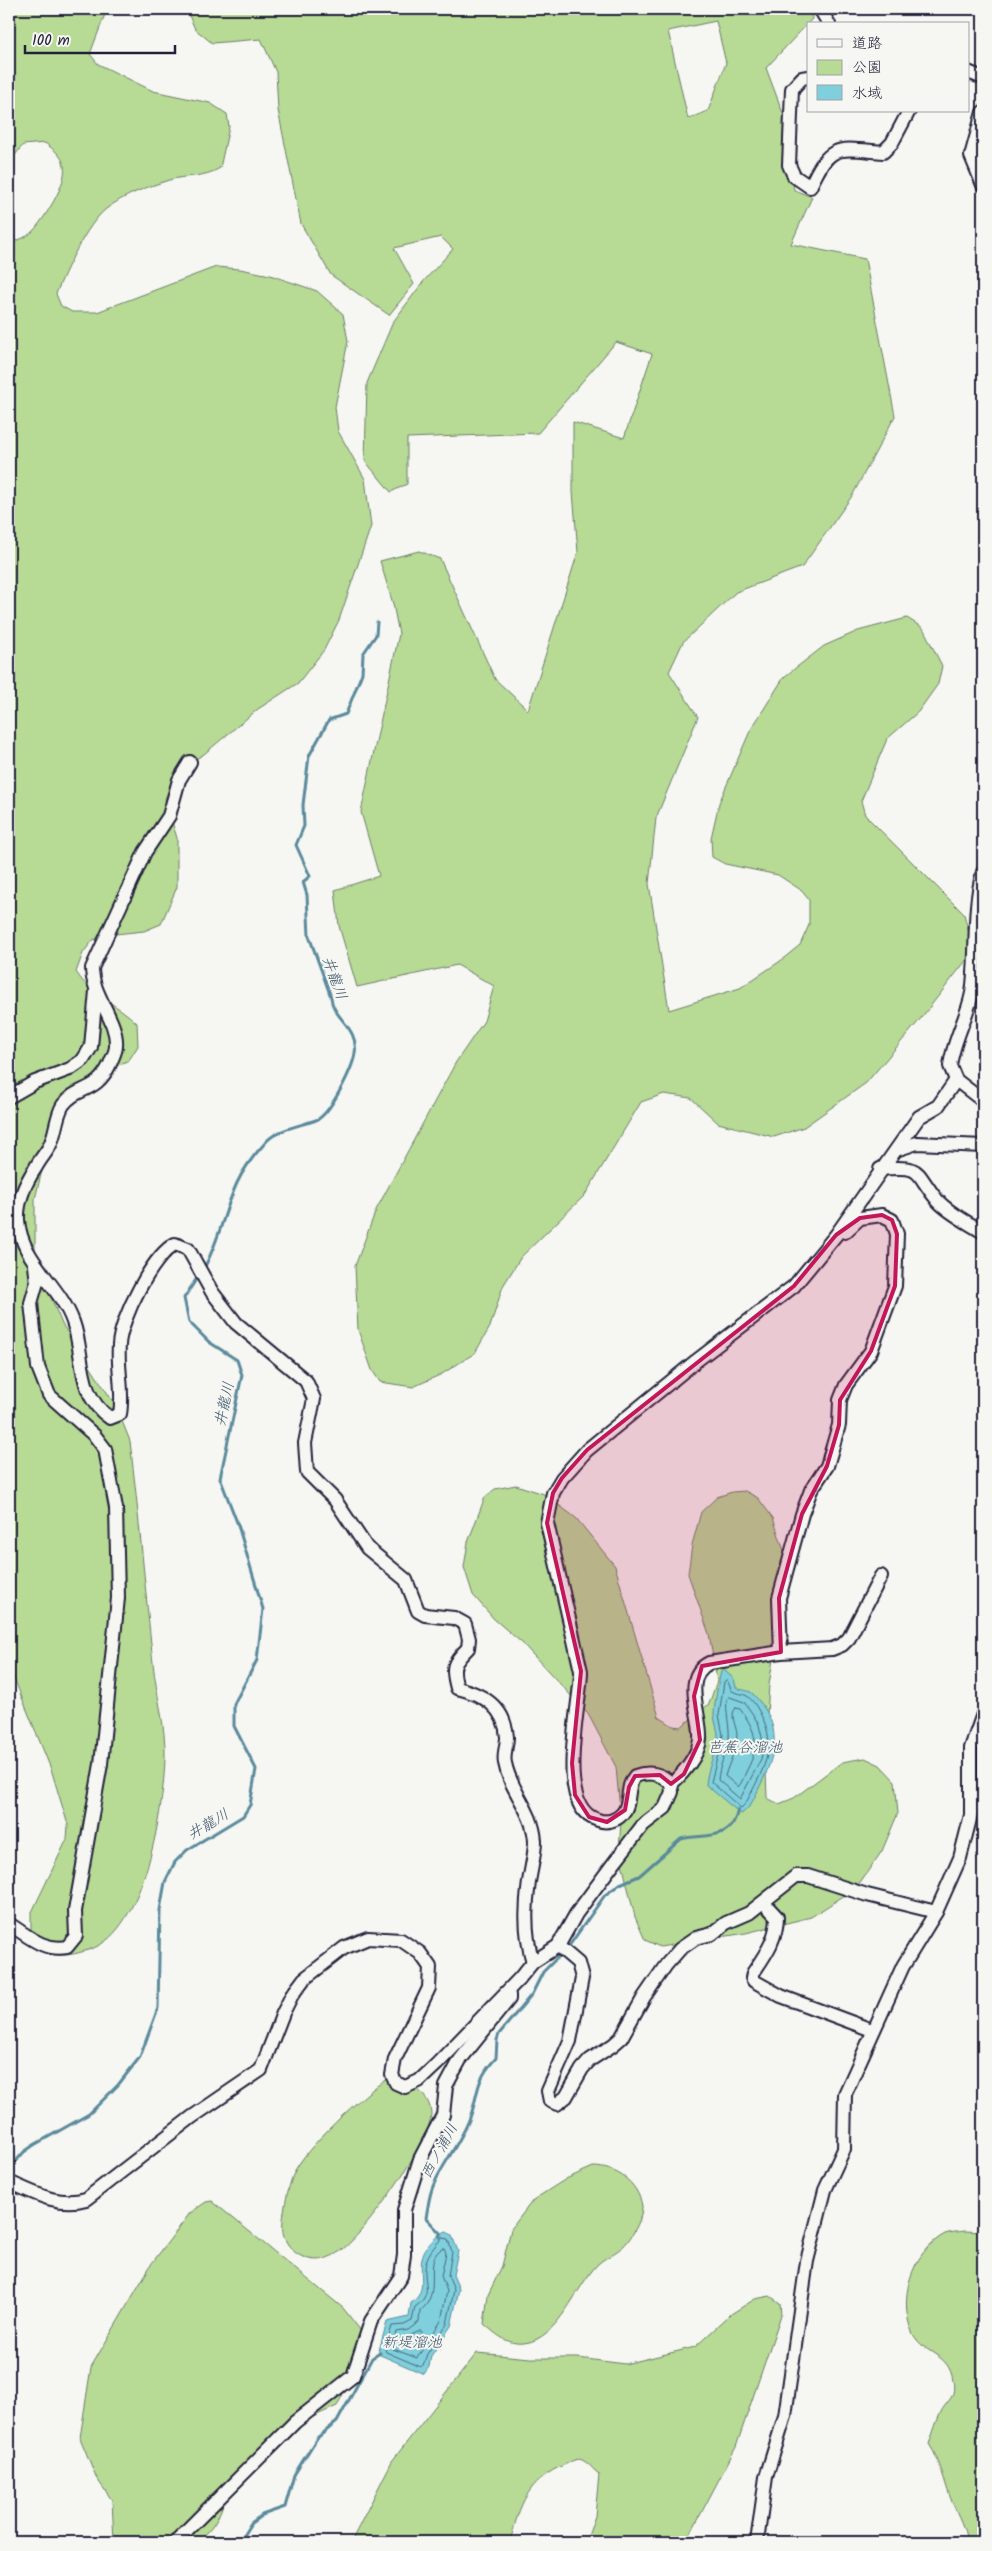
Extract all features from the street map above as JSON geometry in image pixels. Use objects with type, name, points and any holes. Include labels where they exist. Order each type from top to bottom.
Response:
[{"type":"street","points":[[820,9],[828,22]]},
{"type":"street","points":[[970,73],[983,78]]},
{"type":"street","points":[[807,77],[802,78],[792,89],[789,165],[794,176],[810,187],[820,164],[831,152],[843,150],[884,152],[892,143],[908,112]]},
{"type":"street","points":[[983,112],[971,156],[983,185]]},
{"type":"street","points":[[9,1924],[41,1946],[54,1949],[67,1947],[76,1936],[75,1911],[101,1764],[118,1598],[116,1508],[109,1464],[105,1449],[95,1436],[48,1395],[38,1367],[31,1303],[37,1282],[35,1266],[18,1220],[20,1201],[35,1168],[50,1146],[62,1107],[70,1098],[98,1083],[104,1077],[116,1046],[114,1032],[92,981],[92,968],[144,852],[169,816],[175,802],[179,780],[190,762]]},
{"type":"street","points":[[983,872],[978,896],[976,962],[971,996],[950,1066],[951,1073],[956,1080],[983,1101]]},
{"type":"street","points":[[9,1097],[35,1082],[70,1069],[83,1060],[91,1047],[96,991]]},
{"type":"street","points":[[9,2182],[58,2202],[73,2202],[86,2198],[192,2117],[260,2070],[289,2001],[304,1979],[344,1948],[368,1938],[401,1940],[420,1953],[430,1967],[429,1988],[395,2059],[392,2075],[396,2083],[405,2087],[419,2081],[437,2064],[532,1962],[558,1946],[576,1914],[643,1825],[665,1808],[672,1792],[671,1784],[660,1775],[641,1774],[635,1776],[628,1787],[625,1810],[616,1819],[607,1822],[589,1817],[581,1809],[578,1802],[572,1763],[574,1720],[581,1690],[581,1671],[548,1523],[552,1493],[562,1478],[588,1450],[696,1361],[794,1286],[836,1235],[880,1169],[898,1149],[919,1117],[938,1106],[956,1080]]},
{"type":"street","points":[[898,1149],[917,1143],[983,1146]]},
{"type":"street","points":[[880,1169],[905,1167],[915,1170],[921,1174],[939,1202],[983,1232]]},
{"type":"street","points":[[781,1652],[779,1598],[802,1514],[811,1490],[827,1466],[839,1425],[840,1400],[846,1385],[871,1351],[895,1286],[897,1234],[892,1220],[882,1215],[860,1218],[846,1232],[836,1235]]},
{"type":"street","points":[[35,1266],[64,1302],[74,1323],[82,1376],[101,1411],[110,1418],[120,1414],[122,1402],[118,1344],[131,1307],[157,1259],[167,1248],[175,1244],[188,1249],[212,1292],[236,1323],[306,1381],[314,1399],[305,1443],[307,1472],[335,1500],[367,1548],[406,1580],[418,1611],[426,1615],[454,1618],[465,1624],[469,1638],[468,1648],[456,1660],[453,1672],[457,1688],[474,1692],[492,1701],[505,1724],[507,1738],[505,1763],[532,1821],[535,1843],[526,1897],[526,1943],[532,1962]]},
{"type":"street","points":[[671,1784],[684,1774],[700,1740],[694,1696],[698,1672],[702,1666],[709,1663],[781,1652],[832,1649],[842,1645],[849,1638],[881,1576]]},
{"type":"street","points":[[757,2542],[766,2477],[785,2416],[807,2261],[817,2215],[825,2190],[844,2149],[845,2094],[872,2030],[903,1966],[936,1912],[960,1858],[972,1815],[971,1748],[983,1714]]},
{"type":"street","points":[[558,1946],[578,1963],[582,1978],[570,2041],[548,2091],[550,2101],[557,2104],[566,2097],[582,2069],[590,2060],[620,2038],[644,1996],[666,1964],[680,1949],[696,1938],[712,1934],[726,1922],[749,1913],[764,1903],[789,1880],[802,1875],[867,1895],[936,1912]]},
{"type":"street","points":[[764,1903],[777,1917],[777,1928],[770,1947],[753,1973],[752,1978],[754,1981],[781,1996],[872,2030]]},
{"type":"street","points":[[175,2542],[295,2422],[352,2376],[371,2321],[401,2276],[404,2255],[404,2210],[420,2159],[443,2115],[446,2086],[460,2060],[509,1999],[509,1987]]},
{"type":"highlighted area","points":[[882,1215],[892,1220],[897,1234],[895,1286],[871,1351],[840,1400],[839,1425],[827,1466],[802,1514],[779,1598],[781,1652],[702,1666],[694,1696],[700,1740],[684,1774],[671,1784],[660,1775],[635,1776],[629,1787],[625,1810],[607,1822],[589,1817],[575,1795],[572,1763],[581,1671],[547,1523],[553,1493],[562,1478],[587,1450],[794,1286],[836,1235],[860,1218]]},
{"type":"green space","points":[[9,9],[107,9],[90,54],[98,64],[153,91],[210,103],[227,114],[229,127],[220,168],[201,175],[175,178],[128,196],[106,209],[91,225],[77,248],[56,294],[61,306],[72,312],[97,312],[216,267],[240,269],[270,275],[317,291],[343,314],[348,341],[335,407],[338,431],[365,479],[371,526],[339,620],[324,650],[298,683],[258,709],[204,754],[180,769],[172,782],[165,799],[177,838],[177,887],[161,924],[144,931],[106,935],[93,940],[83,953],[76,972],[96,993],[137,1023],[138,1046],[129,1060],[88,1080],[73,1095],[52,1129],[35,1199],[35,1259],[62,1324],[116,1406],[130,1441],[154,1675],[164,1734],[165,1757],[161,1806],[148,1865],[138,1894],[125,1918],[110,1938],[91,1949],[67,1955],[46,1952],[31,1944],[31,1914],[67,1839],[68,1825],[51,1769],[9,1666],[9,242],[25,237],[33,231],[49,210],[59,191],[64,166],[57,153],[45,143],[23,145],[9,163]]},
{"type":"green space","points":[[186,9],[811,9],[812,19],[807,22],[807,24],[766,68],[784,116],[794,190],[812,197],[791,244],[865,259],[895,416],[852,496],[802,567],[736,592],[683,642],[669,672],[698,717],[656,818],[649,884],[669,1010],[740,988],[779,962],[800,945],[809,925],[809,900],[801,890],[778,875],[725,864],[712,857],[711,838],[719,803],[750,731],[784,677],[824,646],[858,631],[907,618],[923,628],[942,666],[938,684],[918,712],[887,739],[861,801],[865,815],[964,914],[969,933],[968,958],[918,1022],[866,1083],[804,1127],[774,1137],[718,1123],[691,1098],[664,1094],[641,1102],[585,1195],[521,1257],[503,1286],[490,1327],[475,1353],[442,1374],[413,1387],[380,1382],[372,1370],[358,1330],[355,1266],[376,1210],[456,1062],[484,1021],[494,986],[457,965],[357,987],[339,926],[335,890],[379,876],[361,812],[399,634],[393,604],[380,561],[419,551],[440,559],[495,679],[528,710],[578,552],[573,492],[573,422],[624,438],[652,354],[616,342],[538,433],[407,438],[407,484],[391,492],[365,461],[367,383],[393,322],[423,282],[453,249],[441,237],[394,248],[414,284],[389,315],[331,275],[301,224],[278,110],[276,72],[261,39],[212,43],[195,29]],"holes":[[[716,21],[726,63],[708,111],[688,119],[668,31]]]},
{"type":"green space","points":[[516,1485],[544,1494],[576,1518],[615,1566],[659,1717],[673,1726],[681,1727],[709,1704],[717,1681],[709,1634],[688,1574],[692,1545],[701,1512],[717,1497],[732,1492],[745,1491],[758,1498],[773,1518],[786,1557],[781,1608],[769,1685],[765,1745],[767,1798],[779,1804],[794,1798],[842,1762],[865,1758],[880,1765],[895,1781],[898,1813],[882,1851],[856,1888],[811,1917],[746,1933],[660,1947],[645,1940],[635,1917],[619,1851],[621,1821],[616,1767],[588,1714],[522,1643],[494,1619],[473,1595],[464,1567],[468,1542],[485,1497],[495,1489]]},
{"type":"green space","points":[[402,2077],[425,2097],[430,2108],[431,2114],[428,2127],[420,2145],[394,2188],[350,2243],[339,2252],[325,2259],[316,2260],[298,2254],[287,2243],[283,2227],[289,2186],[294,2173],[309,2150],[364,2096],[387,2079]]},
{"type":"green space","points":[[593,2167],[618,2173],[631,2183],[640,2197],[642,2206],[640,2220],[625,2245],[598,2264],[566,2311],[547,2332],[536,2340],[524,2343],[507,2341],[484,2324],[488,2295],[502,2266],[511,2229],[533,2200],[566,2179]]},
{"type":"green space","points":[[212,2201],[343,2308],[361,2331],[358,2364],[337,2406],[277,2436],[251,2457],[231,2485],[214,2524],[199,2542],[114,2542],[112,2500],[97,2479],[80,2438],[91,2367],[152,2263],[190,2213],[206,2202]]},
{"type":"green space","points":[[964,2231],[983,2232],[983,2542],[967,2542],[939,2465],[929,2444],[942,2409],[953,2393],[954,2384],[951,2372],[942,2359],[924,2347],[913,2334],[908,2321],[906,2307],[910,2278],[923,2253],[933,2242],[945,2234]]},
{"type":"green space","points":[[770,2296],[780,2303],[781,2315],[736,2447],[686,2542],[586,2542],[595,2516],[599,2474],[586,2462],[577,2459],[553,2470],[534,2486],[527,2495],[517,2516],[510,2542],[351,2542],[392,2461],[477,2353],[530,2358],[578,2358],[625,2364],[695,2347],[731,2314],[755,2299]]},
{"type":"water","name":"芭蕉谷溜池","points":[[724,1670],[734,1679],[736,1687],[749,1691],[763,1705],[773,1728],[773,1750],[766,1774],[752,1802],[741,1814],[706,1785],[718,1736],[714,1708],[721,1671]]},
{"type":"water","name":"新堤溜池","points":[[447,2232],[452,2236],[458,2251],[453,2275],[459,2289],[451,2326],[431,2356],[429,2367],[424,2374],[378,2354],[387,2322],[409,2317],[411,2303],[420,2292],[421,2265],[425,2249],[440,2233]]},
{"type":"waterway","name":"井龍川","points":[[204,1268],[242,1173],[265,1143],[275,1134],[316,1120],[328,1110],[340,1090],[355,1053],[353,1036],[332,1004],[309,936],[307,895],[303,882],[310,876],[296,845],[304,826],[303,805],[309,756],[329,720],[346,714],[362,673],[363,654],[376,635],[377,622]]},
{"type":"waterway","name":"井龍川","points":[[9,2169],[24,2152],[34,2145],[89,2114],[118,2085],[140,2057],[158,2008],[160,1910],[165,1882],[175,1862],[187,1850],[243,1816],[250,1805],[256,1769],[234,1726],[234,1704],[257,1660],[263,1609],[238,1525],[220,1478],[242,1375],[237,1360],[209,1342],[189,1322],[184,1298],[199,1275]]},
{"type":"waterway","name":"西ノ浦川","points":[[569,1946],[605,1895],[620,1884],[639,1876],[681,1839],[716,1835],[723,1832],[735,1820],[738,1809]]},
{"type":"waterway","name":"西ノ浦川","points":[[440,2237],[440,2233],[426,2218],[432,2188],[465,2128],[480,2081],[496,2058],[499,2034],[532,1994],[543,1972],[560,1955]]},
{"type":"waterway","name":"西ノ浦川","points":[[239,2542],[251,2523],[262,2515],[285,2507],[294,2475],[317,2438],[337,2422],[372,2358],[380,2353]]}]
